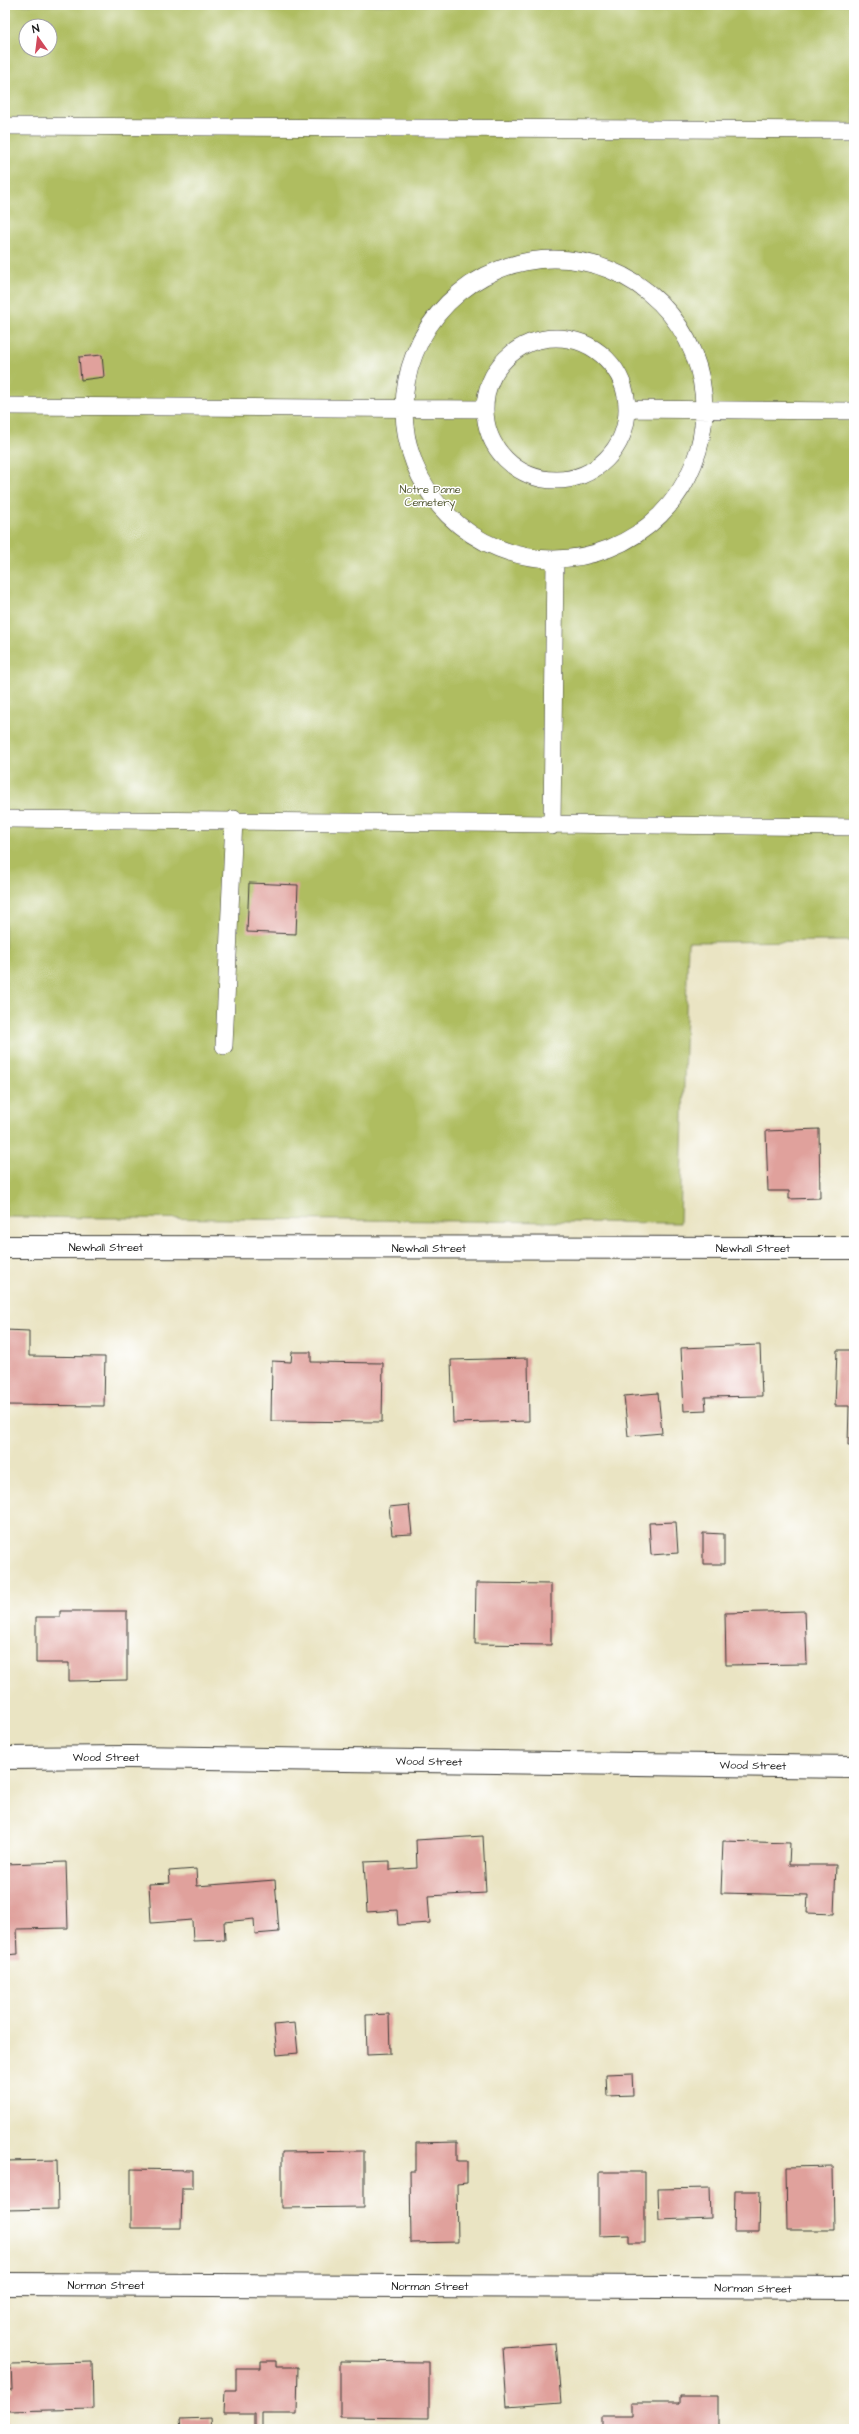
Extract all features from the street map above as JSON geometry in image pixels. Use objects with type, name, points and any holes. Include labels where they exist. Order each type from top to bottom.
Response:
[{"type":"street","name":"Newhall Street","points":[[5,1247],[854,1248]]},
{"type":"street","name":"Wood Street","points":[[5,1758],[130,1757],[854,1767]]},
{"type":"street","name":"Norman Street","points":[[5,2284],[854,2288]]},
{"type":"lane","points":[[5,126],[854,130]]},
{"type":"lane","points":[[546,259],[574,260],[608,268],[640,284],[666,308],[687,337],[700,370],[705,411],[701,445],[686,482],[662,514],[631,538],[594,554],[555,560],[514,554],[476,538],[445,513],[421,480],[407,442],[401,409],[412,360],[423,334],[445,305],[472,283],[504,267],[546,259]]},
{"type":"lane","points":[[544,339],[568,339],[591,347],[611,363],[623,385],[627,409],[620,438],[613,451],[598,467],[577,477],[555,480],[533,477],[513,466],[497,450],[488,430],[484,409],[488,384],[501,363],[520,347],[544,339]]},
{"type":"lane","points":[[5,406],[484,409]]},
{"type":"lane","points":[[627,409],[705,411],[854,411]]},
{"type":"lane","points":[[552,826],[555,560]]},
{"type":"lane","points":[[5,819],[234,819],[552,826],[854,827]]},
{"type":"lane","points":[[224,1046],[234,819]]},
{"type":"green space","name":"Notre Dame Cemetery","points":[[5,5],[854,5],[854,941],[688,942],[680,1223],[5,1217]]},
{"type":"building","points":[[102,355],[104,377],[81,380],[79,357]]},
{"type":"building","points":[[249,883],[298,885],[296,934],[247,932]]},
{"type":"building","points":[[819,1129],[820,1198],[789,1199],[789,1191],[768,1191],[766,1131]]},
{"type":"building","points":[[5,1330],[29,1331],[29,1356],[105,1357],[104,1406],[5,1405]]},
{"type":"building","points":[[760,1345],[762,1396],[705,1397],[706,1410],[684,1411],[681,1348]]},
{"type":"building","points":[[837,1350],[854,1350],[854,1445],[848,1445],[849,1406],[835,1406]]},
{"type":"building","points":[[292,1352],[311,1352],[311,1362],[383,1363],[382,1422],[271,1421],[272,1361],[291,1362]]},
{"type":"building","points":[[528,1358],[529,1421],[453,1423],[451,1360]]},
{"type":"building","points":[[658,1393],[662,1433],[628,1436],[624,1396]]},
{"type":"building","points":[[409,1505],[412,1534],[392,1535],[389,1507]]},
{"type":"building","points":[[676,1522],[678,1553],[651,1555],[649,1523]]},
{"type":"building","points":[[703,1533],[724,1534],[724,1564],[703,1564]]},
{"type":"building","points":[[476,1583],[551,1584],[551,1645],[475,1644]]},
{"type":"building","points":[[60,1611],[127,1611],[127,1680],[69,1681],[69,1663],[36,1663],[36,1617],[60,1617]]},
{"type":"building","points":[[805,1611],[807,1664],[726,1665],[725,1613]]},
{"type":"building","points":[[483,1836],[486,1893],[428,1896],[430,1923],[398,1925],[397,1910],[367,1912],[364,1862],[390,1861],[390,1870],[417,1868],[416,1840]]},
{"type":"building","points":[[723,1841],[790,1843],[789,1865],[836,1865],[834,1914],[807,1913],[808,1895],[721,1893]]},
{"type":"building","points":[[66,1862],[68,1928],[17,1929],[18,1954],[5,1955],[5,1864]]},
{"type":"building","points":[[196,1869],[197,1886],[275,1880],[279,1932],[255,1934],[254,1919],[224,1922],[225,1940],[193,1941],[192,1920],[151,1923],[149,1884],[170,1883],[169,1871]]},
{"type":"building","points":[[389,2014],[390,2054],[367,2055],[366,2015]]},
{"type":"building","points":[[295,2023],[298,2053],[277,2055],[274,2025]]},
{"type":"building","points":[[632,2073],[633,2095],[607,2096],[606,2074]]},
{"type":"building","points":[[457,2142],[457,2161],[467,2161],[467,2183],[457,2184],[458,2242],[411,2243],[410,2171],[416,2171],[416,2143]]},
{"type":"building","points":[[364,2151],[364,2207],[282,2208],[282,2152]]},
{"type":"building","points":[[57,2160],[58,2209],[5,2210],[5,2161]]},
{"type":"building","points":[[833,2166],[834,2230],[787,2230],[786,2167]]},
{"type":"building","points":[[131,2169],[193,2170],[193,2188],[182,2188],[181,2228],[131,2228]]},
{"type":"building","points":[[599,2172],[645,2172],[645,2243],[629,2243],[629,2235],[599,2236]]},
{"type":"building","points":[[710,2188],[711,2218],[659,2220],[658,2189]]},
{"type":"building","points":[[735,2191],[760,2191],[759,2232],[734,2232]]},
{"type":"building","points":[[556,2343],[561,2403],[507,2407],[503,2347]]},
{"type":"building","points":[[261,2361],[276,2361],[276,2367],[298,2367],[297,2414],[262,2414],[262,2427],[255,2427],[255,2414],[224,2414],[225,2390],[236,2390],[236,2368],[261,2368]]},
{"type":"building","points":[[340,2361],[429,2362],[429,2418],[340,2417]]},
{"type":"building","points":[[92,2362],[93,2409],[7,2411],[8,2429],[5,2429],[5,2390],[12,2390],[11,2364]]},
{"type":"building","points":[[680,2396],[718,2396],[718,2429],[601,2429],[601,2416],[631,2416],[631,2403],[680,2403]]},
{"type":"building","points":[[210,2418],[211,2429],[181,2429],[180,2419]]}]
